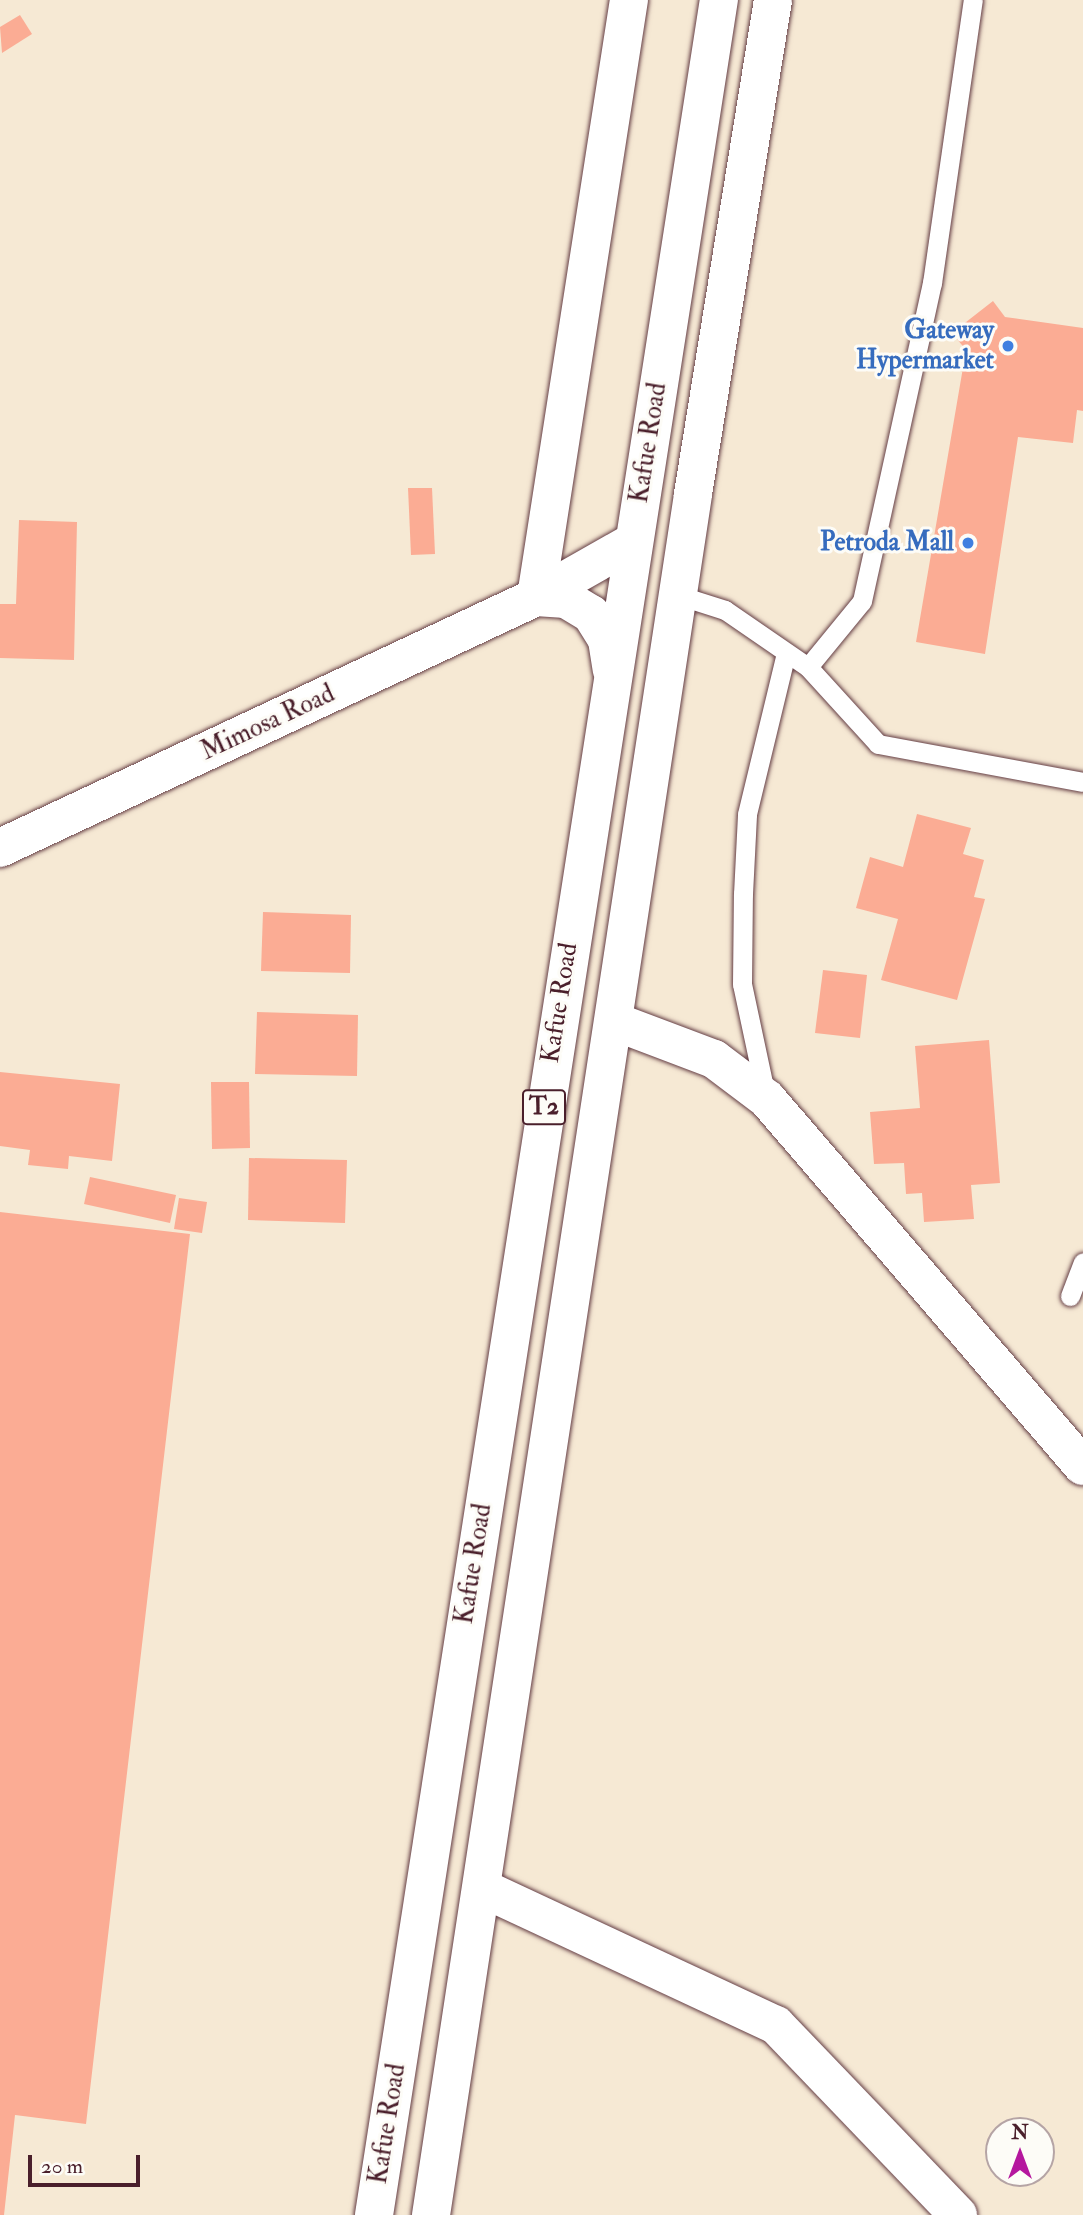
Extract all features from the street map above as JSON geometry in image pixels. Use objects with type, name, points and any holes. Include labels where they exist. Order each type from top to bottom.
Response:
[{"type":"main road","points":[[611,670],[607,640],[591,614],[566,599],[536,597],[629,0]]},
{"type":"main road","name":"Kafue Road","points":[[374,2215],[611,670],[719,0]]},
{"type":"main road","name":"Kafue Road","points":[[431,2215],[616,1022],[678,595],[773,0]]},
{"type":"main road","name":"Mimosa Road","points":[[0,848],[536,597],[633,542]]},
{"type":"main road","points":[[616,1022],[702,1053],[767,1099],[1083,1466]]},
{"type":"main road","points":[[482,1888],[776,2025],[958,2215]]},
{"type":"lane","points":[[808,667],[862,601],[932,283],[972,0]]},
{"type":"lane","points":[[678,595],[725,610],[808,667],[878,744],[1083,782]]},
{"type":"lane","points":[[767,1099],[741,984],[743,894],[747,814],[786,653]]},
{"type":"lane","points":[[1070,1296],[1083,1262]]},
{"type":"building","points":[[20,15],[32,34],[2,53],[0,27]]},
{"type":"building","name":"Petroda Mall","points":[[993,301],[1005,317],[1083,328],[1083,411],[1077,410],[1073,443],[1018,437],[985,654],[916,642],[966,350],[952,333]]},
{"type":"building","points":[[408,488],[432,488],[435,554],[411,555]]},
{"type":"building","points":[[19,520],[77,522],[74,660],[0,658],[0,604],[16,604]]},
{"type":"building","points":[[917,814],[971,828],[963,854],[984,860],[974,897],[985,899],[957,1000],[881,980],[898,919],[856,908],[870,857],[903,867]]},
{"type":"building","points":[[263,912],[351,915],[350,973],[261,971]]},
{"type":"building","points":[[823,970],[867,975],[860,1038],[815,1033]]},
{"type":"building","points":[[257,1012],[358,1015],[357,1076],[255,1074]]},
{"type":"building","points":[[989,1040],[1000,1183],[971,1185],[974,1219],[924,1222],[922,1193],[906,1194],[904,1163],[874,1164],[870,1112],[920,1108],[915,1046]]},
{"type":"building","points":[[0,1072],[120,1084],[112,1161],[69,1156],[68,1169],[28,1165],[30,1150],[0,1146]]},
{"type":"building","points":[[211,1082],[249,1082],[250,1148],[212,1149]]},
{"type":"building","points":[[249,1158],[347,1160],[345,1223],[248,1220]]},
{"type":"building","points":[[90,1177],[176,1195],[170,1223],[84,1204]]},
{"type":"building","points":[[179,1198],[207,1202],[202,1233],[174,1229]]},
{"type":"building","points":[[0,1212],[190,1234],[86,2124],[15,2115],[4,2215],[0,2215]]},
{"type":"place","name":"Gateway Hypermarket","points":[[1008,346]]},
{"type":"place","name":"Petroda Mall","points":[[968,543]]}]
